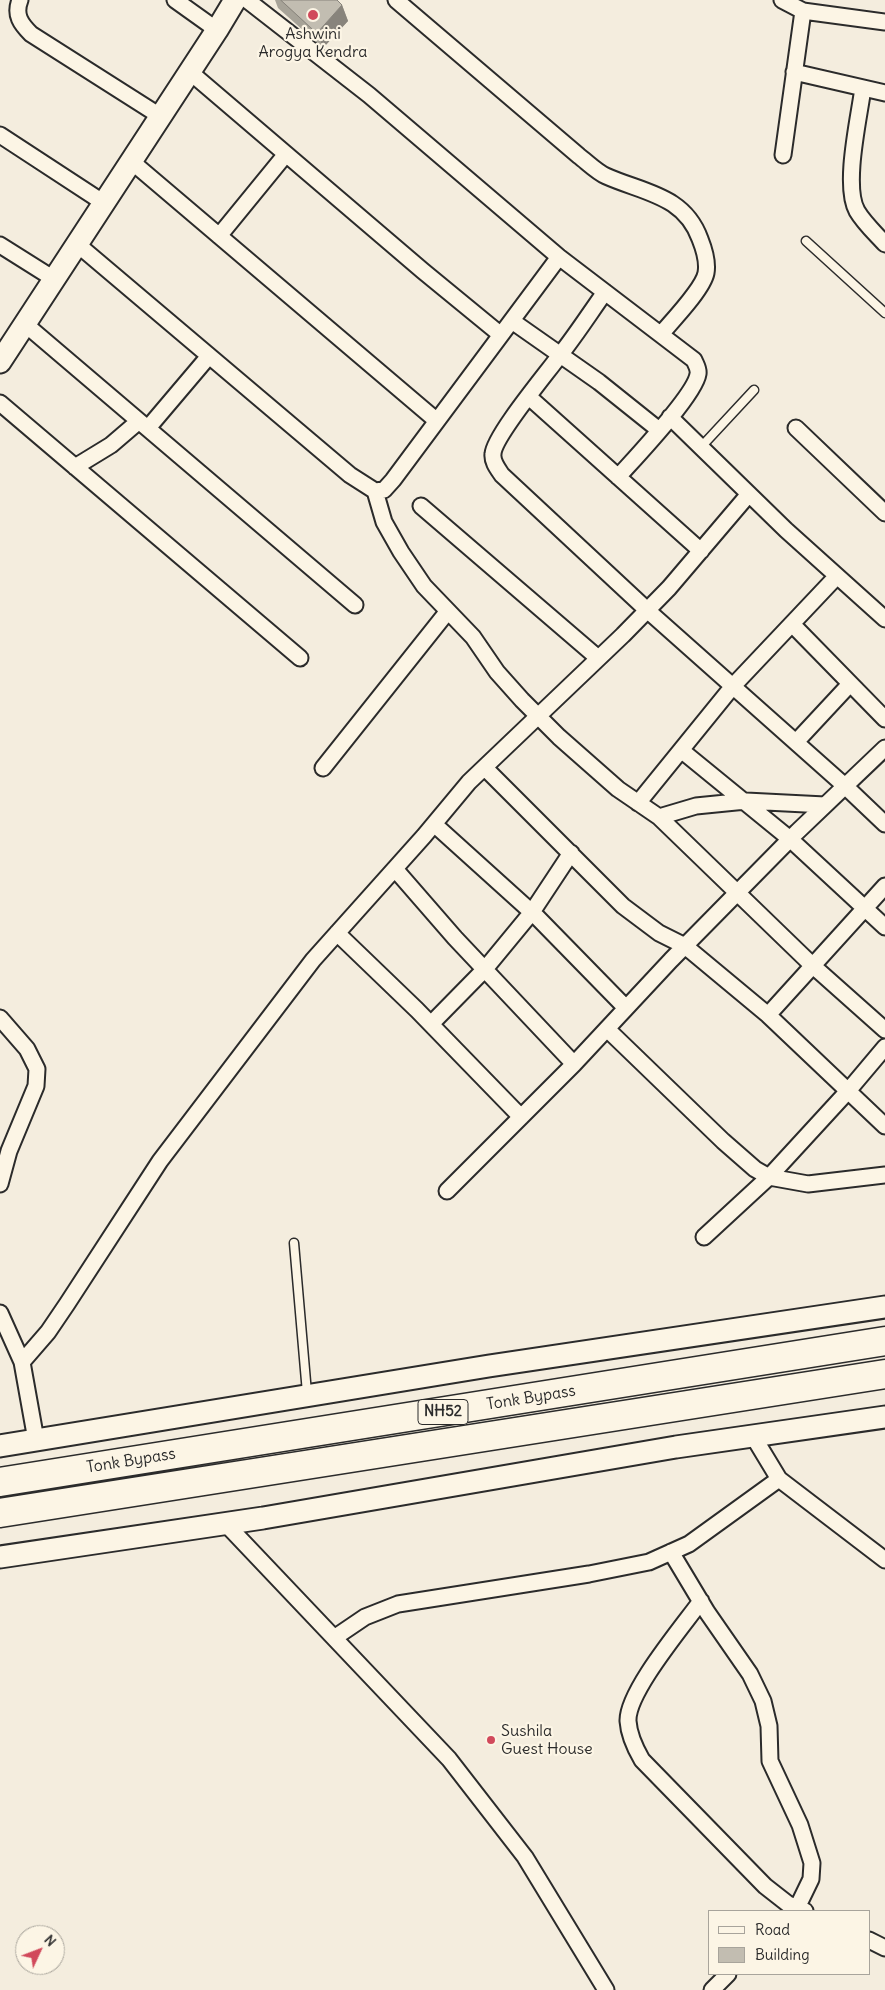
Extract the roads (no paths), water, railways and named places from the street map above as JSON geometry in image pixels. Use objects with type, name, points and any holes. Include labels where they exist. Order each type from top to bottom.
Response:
[{"type":"highway","name":"Tonk Bypass","points":[[0,1482],[885,1342]]},
{"type":"highway","name":"NH52","points":[[0,1513],[885,1374]]},
{"type":"street","points":[[20,0],[18,14],[20,23],[31,34],[160,116]]},
{"type":"street","points":[[175,0],[217,30]]},
{"type":"street","points":[[3,350],[25,324],[235,0]]},
{"type":"street","points":[[247,0],[369,95],[559,258],[694,360],[698,367],[698,375],[690,390],[670,417],[618,477]]},
{"type":"street","points":[[396,0],[579,156],[604,175],[660,196],[678,206],[690,219],[696,228],[704,251],[706,273],[699,288],[661,334]]},
{"type":"street","points":[[782,0],[803,11],[885,22]]},
{"type":"street","points":[[783,155],[803,11]]},
{"type":"street","points":[[190,72],[501,335]]},
{"type":"street","points":[[794,72],[885,93]]},
{"type":"street","points":[[863,88],[852,168],[852,195],[858,212],[885,244]]},
{"type":"street","points":[[0,135],[104,203]]},
{"type":"street","points":[[220,236],[286,154]]},
{"type":"street","points":[[131,161],[437,421]]},
{"type":"street","points":[[77,244],[350,475],[375,490],[384,490],[393,480],[559,258]]},
{"type":"street","points":[[0,245],[54,279]]},
{"type":"street","points":[[605,292],[498,441],[493,454],[495,465],[502,474],[647,610],[845,786],[885,824]]},
{"type":"street","points":[[512,321],[599,382],[659,430]]},
{"type":"street","points":[[25,324],[355,606]]},
{"type":"street","points":[[75,467],[143,424],[209,356]]},
{"type":"street","points":[[529,397],[700,551]]},
{"type":"street","points":[[0,403],[300,658]]},
{"type":"street","points":[[670,417],[749,494],[885,619]]},
{"type":"street","points":[[796,428],[885,513]]},
{"type":"street","points":[[375,490],[384,522],[401,552],[424,586],[473,637],[497,672],[539,716],[618,789],[659,817],[812,965],[885,1030]]},
{"type":"street","points":[[22,1362],[58,1318],[160,1161],[313,960],[395,869],[469,782],[647,610],[749,494]]},
{"type":"street","points":[[421,506],[598,658]]},
{"type":"street","points":[[638,803],[733,686],[837,576]]},
{"type":"street","points":[[323,768],[448,611]]},
{"type":"street","points":[[792,624],[885,719]]},
{"type":"street","points":[[796,742],[850,684]]},
{"type":"street","points":[[447,1191],[574,1064],[685,946],[790,839],[885,748]]},
{"type":"street","points":[[681,750],[746,801],[790,839],[885,927]]},
{"type":"street","points":[[484,768],[623,906],[659,933],[685,946],[768,1015],[885,1126]]},
{"type":"street","points":[[659,817],[696,806],[746,801],[825,805]]},
{"type":"street","points":[[434,824],[532,912],[626,1008]]},
{"type":"street","points":[[431,1024],[485,969],[532,912],[571,853]]},
{"type":"street","points":[[395,869],[574,1064]]},
{"type":"street","points":[[768,1015],[885,886]]},
{"type":"street","points":[[337,933],[431,1024],[521,1117]]},
{"type":"street","points":[[0,1018],[27,1049],[37,1069],[36,1086],[9,1151],[0,1184]]},
{"type":"street","points":[[607,1029],[723,1141],[755,1169],[769,1177],[808,1184],[885,1175]]},
{"type":"street","points":[[704,1237],[769,1177],[848,1091],[885,1046]]},
{"type":"street","points":[[0,1446],[489,1366],[885,1307]]},
{"type":"street","points":[[0,1313],[22,1362],[36,1440]]},
{"type":"street","points":[[0,1557],[226,1523],[676,1447],[885,1417]]},
{"type":"street","points":[[753,1436],[779,1479],[885,1560]]},
{"type":"street","points":[[334,1638],[365,1618],[398,1604],[588,1574],[649,1562],[689,1544],[779,1479]]},
{"type":"street","points":[[226,1523],[449,1759],[525,1857],[606,1990]]},
{"type":"street","points":[[672,1552],[701,1601],[750,1674],[763,1701],[769,1726],[770,1761],[800,1825],[812,1863],[811,1880],[799,1910],[765,1886],[642,1760],[632,1742],[628,1720],[631,1703],[646,1678],[701,1601]]},
{"type":"street","points":[[870,1940],[885,1948]]},
{"type":"street","points":[[712,1990],[727,1975]]},
{"type":"lane","points":[[806,241],[885,313]]},
{"type":"lane","points":[[878,307],[885,300]]},
{"type":"lane","points":[[701,447],[754,390]]},
{"type":"lane","points":[[294,1243],[307,1396]]},
{"type":"place","name":"Ashwini Arogya Kendra","points":[[313,15]]},
{"type":"place","name":"Sushila Guest House","points":[[491,1740]]}]
